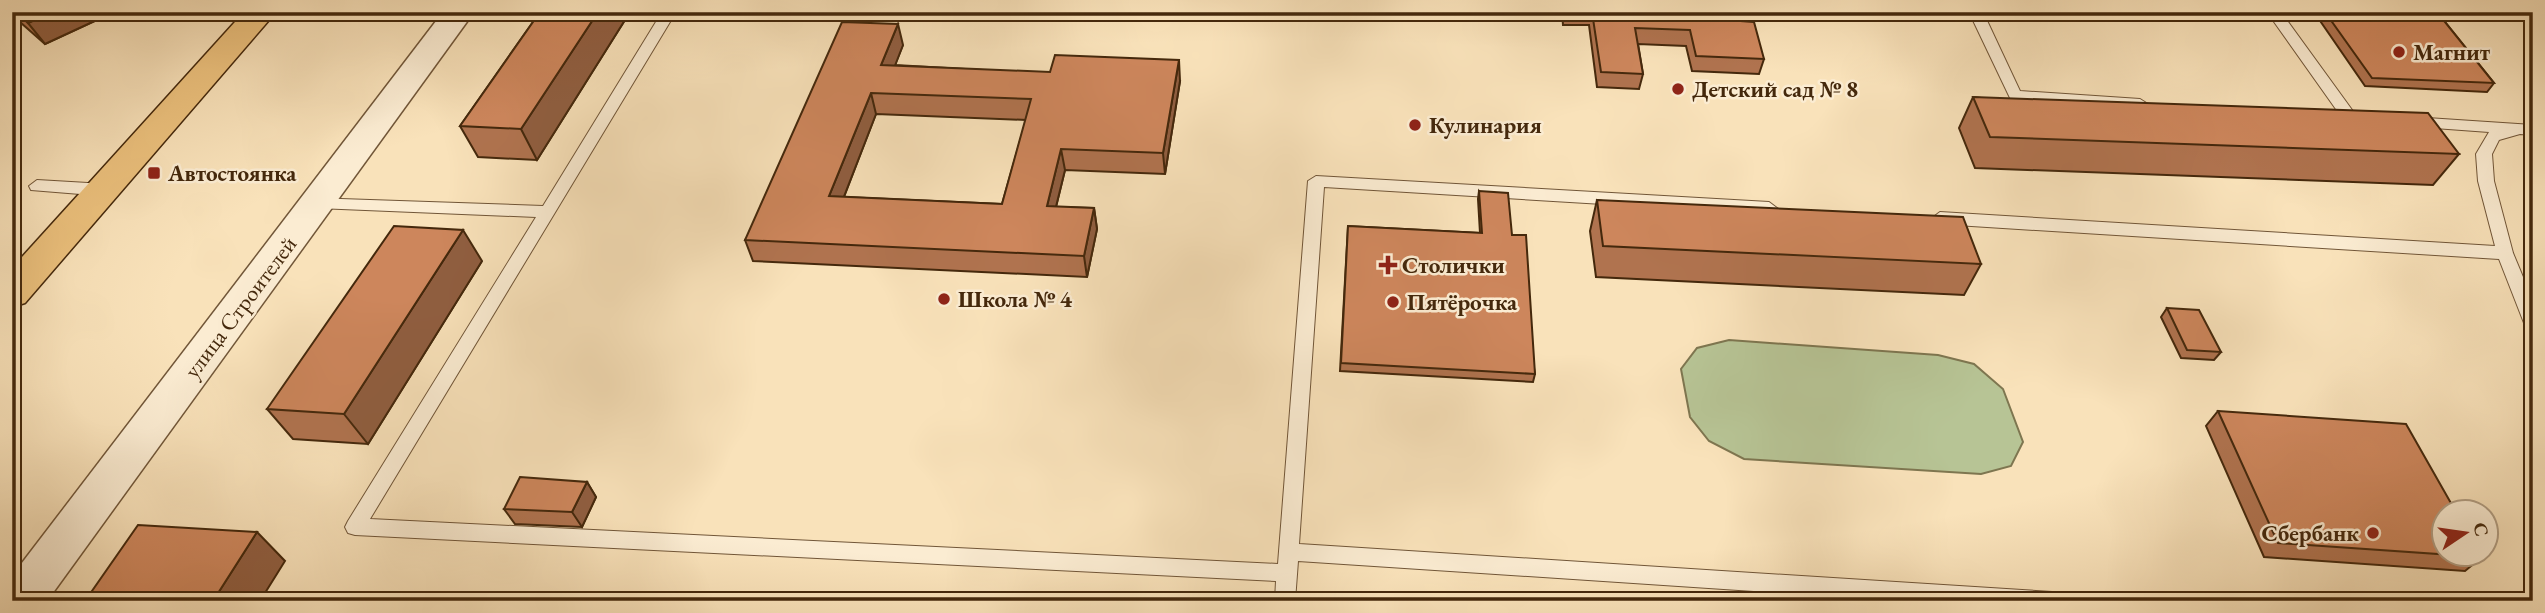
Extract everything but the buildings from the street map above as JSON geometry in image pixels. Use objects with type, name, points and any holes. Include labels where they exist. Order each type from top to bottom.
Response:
[{"type":"main road","points":[[12,293],[261,12]]},
{"type":"street","name":"улица Строителей","points":[[20,601],[459,12]]},
{"type":"lane","points":[[669,12],[355,527],[1287,573]]},
{"type":"lane","points":[[1976,12],[2015,95],[2154,105]]},
{"type":"lane","points":[[2274,12],[2349,118]]},
{"type":"lane","points":[[2391,121],[2531,130]]},
{"type":"lane","points":[[2531,130],[2494,136],[2484,154],[2486,181],[2505,253],[2533,323]]},
{"type":"lane","points":[[1285,601],[1316,181],[1780,209]]},
{"type":"lane","points":[[37,186],[105,190]]},
{"type":"lane","points":[[317,202],[548,212]]},
{"type":"lane","points":[[1917,217],[2505,253]]},
{"type":"lane","points":[[1289,552],[2052,601]]},
{"type":"green space","points":[[1729,340],[1938,355],[1974,364],[2003,389],[2023,442],[2011,466],[1981,474],[1744,459],[1709,441],[1690,417],[1681,369],[1697,348]]},
{"type":"place","name":"Магнит","points":[[2399,52]]},
{"type":"place","name":"Детский сад № 8","points":[[1678,89]]},
{"type":"place","name":"Кулинария","points":[[1415,125]]},
{"type":"place","name":"Автостоянка","points":[[154,173]]},
{"type":"place","name":"Столички","points":[[1388,265]]},
{"type":"place","name":"Школа № 4","points":[[944,299]]},
{"type":"place","name":"Пятёрочка","points":[[1393,302]]},
{"type":"place","name":"Сбербанк","points":[[2373,533]]}]
